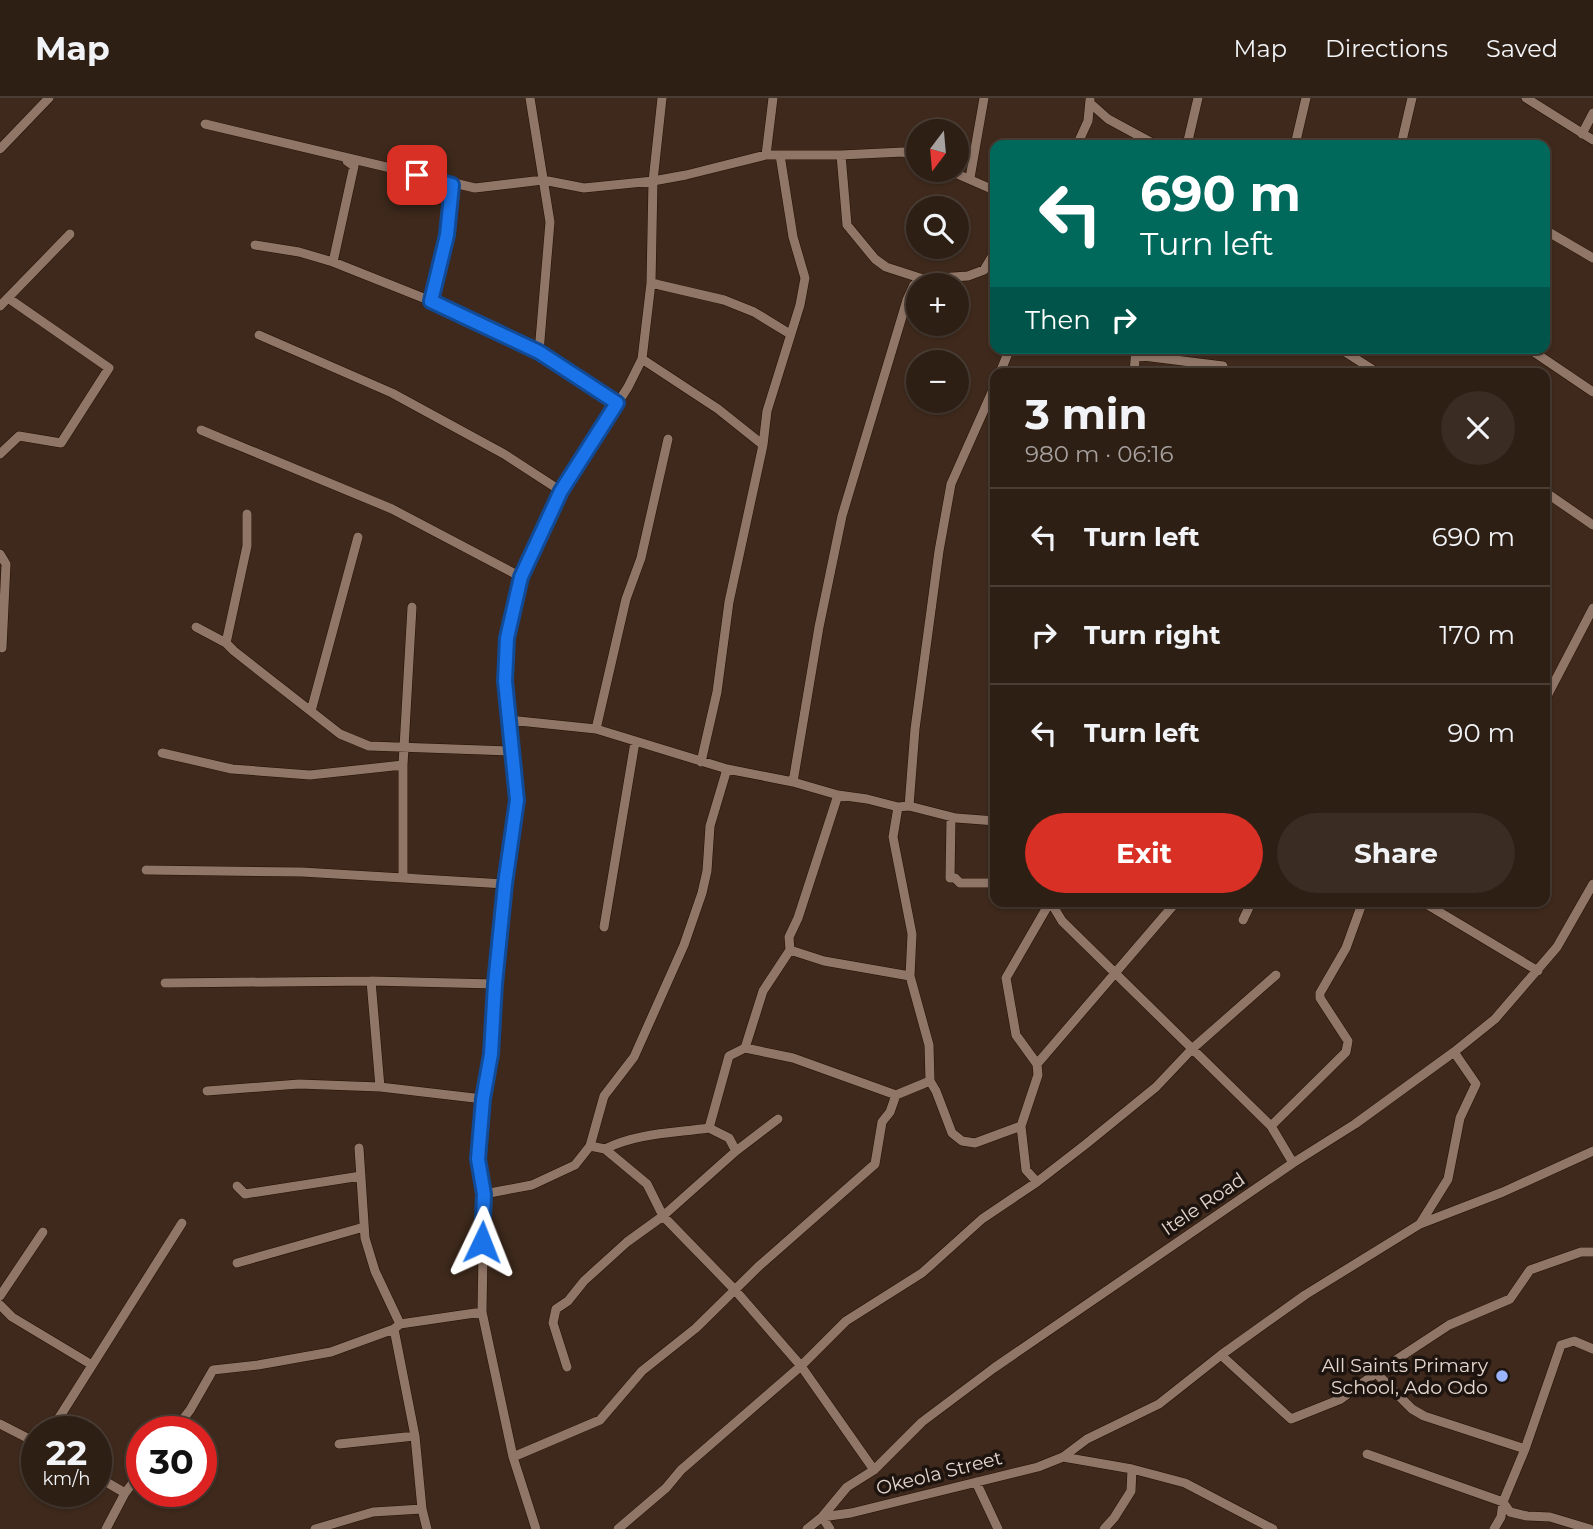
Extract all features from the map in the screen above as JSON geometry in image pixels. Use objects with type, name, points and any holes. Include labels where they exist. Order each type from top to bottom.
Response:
[{"type":"street","points":[[0,149],[49,98]]},
{"type":"street","points":[[530,98],[550,222],[539,352]]},
{"type":"street","points":[[536,1529],[513,1457],[482,1312],[484,1194],[478,1159],[483,1099],[491,1054],[505,884],[517,800],[505,681],[507,638],[521,577],[561,491],[628,387],[642,359],[651,283],[653,181],[662,98]]},
{"type":"street","points":[[766,155],[773,98]]},
{"type":"street","points":[[984,98],[970,178],[990,188]]},
{"type":"street","points":[[1188,140],[1198,98]]},
{"type":"street","points":[[1296,140],[1306,98]]},
{"type":"street","points":[[1402,140],[1412,98]]},
{"type":"street","points":[[1526,98],[1593,139]]},
{"type":"street","points":[[1090,100],[1108,119],[1147,140]]},
{"type":"street","points":[[1079,140],[1087,121],[1090,100]]},
{"type":"street","points":[[1582,134],[1593,113]]},
{"type":"street","points":[[1087,121],[1108,119]]},
{"type":"street","points":[[205,124],[475,188],[544,180],[584,188],[653,181],[766,155],[906,153]]},
{"type":"street","points":[[701,762],[717,692],[729,602],[767,411],[800,305],[805,278],[793,237],[780,155]]},
{"type":"street","points":[[841,155],[847,225],[875,260],[906,273]]},
{"type":"street","points":[[333,262],[354,166],[344,158]]},
{"type":"street","points":[[431,301],[447,235],[452,198],[452,185],[441,181]]},
{"type":"street","points":[[1550,233],[1593,258]]},
{"type":"street","points":[[0,306],[70,234]]},
{"type":"street","points":[[255,245],[299,252],[333,262],[431,301],[539,352],[617,403]]},
{"type":"street","points":[[969,276],[984,270],[990,262]]},
{"type":"street","points":[[651,283],[724,300],[754,312],[790,334]]},
{"type":"street","points":[[0,454],[19,436],[61,443],[109,368],[8,298]]},
{"type":"street","points":[[793,782],[819,627],[842,516],[906,303]]},
{"type":"street","points":[[259,335],[392,393],[504,454],[561,491]]},
{"type":"street","points":[[1153,354],[1223,366]]},
{"type":"street","points":[[1348,354],[1367,368]]},
{"type":"street","points":[[1537,354],[1593,392]]},
{"type":"street","points":[[642,359],[718,409],[762,445]]},
{"type":"street","points":[[909,806],[915,729],[939,551],[951,484],[990,396]]},
{"type":"street","points":[[232,443],[201,430],[392,509],[521,577]]},
{"type":"street","points":[[596,729],[626,599],[641,558],[668,439]]},
{"type":"street","points":[[1550,495],[1593,525]]},
{"type":"street","points":[[226,643],[247,546],[247,514]]},
{"type":"street","points":[[312,710],[358,537]]},
{"type":"street","points":[[0,555],[6,564],[2,648]]},
{"type":"street","points":[[403,878],[403,765],[412,607]]},
{"type":"street","points":[[1550,690],[1593,608]]},
{"type":"street","points":[[196,627],[226,643],[340,734],[369,746],[512,751]]},
{"type":"street","points":[[509,720],[596,729],[701,762],[793,782],[838,795],[898,807],[909,806],[956,818],[990,821]]},
{"type":"street","points":[[604,927],[635,742]]},
{"type":"street","points":[[162,753],[232,769],[310,775],[403,765]]},
{"type":"street","points":[[484,1194],[532,1185],[575,1165],[590,1146],[604,1096],[634,1057],[684,945],[702,893],[707,871],[710,826],[727,769]]},
{"type":"street","points":[[746,1048],[764,992],[790,950],[789,937],[798,918],[838,795]]},
{"type":"street","points":[[898,807],[893,836],[912,934],[910,976],[929,1045],[930,1081],[952,1133],[962,1141],[975,1143],[1021,1126]]},
{"type":"street","points":[[956,818],[951,818],[950,878],[955,878],[960,883],[990,883]]},
{"type":"street","points":[[146,870],[302,872],[505,884]]},
{"type":"street","name":"Itele Road","points":[[807,1529],[822,1517],[847,1487],[874,1470],[922,1422],[994,1368],[1293,1163],[1355,1124],[1495,1019],[1557,947],[1593,884]]},
{"type":"street","points":[[1037,1182],[1026,1170],[1021,1126],[1038,1075],[1037,1064],[1016,1035],[1006,978],[1047,907]]},
{"type":"street","points":[[1054,907],[1062,921],[1271,1126],[1293,1163]]},
{"type":"street","points":[[1037,1064],[1172,907]]},
{"type":"street","points":[[1243,920],[1249,907]]},
{"type":"street","points":[[1271,1126],[1349,1046],[1320,998],[1320,993],[1346,948],[1361,907]]},
{"type":"street","points":[[1433,907],[1538,971]]},
{"type":"street","points":[[790,950],[824,961],[910,976]]},
{"type":"street","points":[[618,1529],[666,1488],[681,1470],[801,1366],[846,1321],[922,1273],[982,1219],[1037,1182],[1156,1087],[1192,1049],[1276,975]]},
{"type":"street","points":[[165,983],[371,981],[495,984]]},
{"type":"street","points":[[371,981],[380,1087]]},
{"type":"street","points":[[709,1128],[729,1056],[746,1048],[793,1058],[895,1095],[930,1081]]},
{"type":"street","points":[[1420,1224],[1448,1179],[1460,1118],[1476,1084],[1454,1052]]},
{"type":"street","points":[[207,1091],[299,1084],[380,1087],[483,1099]]},
{"type":"street","points":[[513,1457],[600,1420],[642,1371],[696,1328],[875,1164],[882,1122],[890,1112],[895,1095]]},
{"type":"street","points":[[567,1367],[553,1323],[556,1309],[568,1301],[584,1282],[627,1242],[663,1216],[736,1151],[778,1119]]},
{"type":"street","points":[[605,1149],[618,1142],[709,1128],[729,1138],[736,1151]]},
{"type":"street","points":[[590,1146],[605,1149],[647,1184],[663,1216],[735,1290],[801,1366],[874,1470]]},
{"type":"street","points":[[359,1148],[365,1238],[397,1326],[427,1529]]},
{"type":"street","points":[[1063,1457],[1087,1438],[1159,1404],[1221,1354],[1305,1295],[1420,1224],[1503,1192],[1593,1151]]},
{"type":"street","points":[[237,1186],[245,1194],[361,1176]]},
{"type":"street","points":[[60,1416],[181,1223]]},
{"type":"street","points":[[237,1263],[364,1227]]},
{"type":"street","points":[[0,1296],[43,1232]]},
{"type":"street","points":[[1221,1354],[1291,1419],[1341,1399],[1449,1325],[1510,1299],[1520,1280],[1530,1270],[1581,1252],[1593,1252]]},
{"type":"street","points":[[0,1305],[12,1317],[92,1365]]},
{"type":"street","points":[[185,1416],[213,1370],[331,1352],[397,1326],[482,1312]]},
{"type":"street","points":[[1494,1529],[1501,1517],[1503,1502],[1525,1449],[1561,1345],[1574,1341],[1593,1349]]},
{"type":"street","points":[[1376,1373],[1412,1409],[1423,1416],[1525,1449]]},
{"type":"street","points":[[0,1424],[21,1435]]},
{"type":"street","points":[[339,1444],[415,1436]]},
{"type":"street","points":[[1367,1454],[1503,1502],[1510,1512],[1591,1526]]},
{"type":"street","points":[[1063,1457],[1132,1468],[1185,1483],[1273,1529]]},
{"type":"street","name":"Okeola Street","points":[[822,1517],[850,1513],[1038,1467],[1063,1457]]},
{"type":"street","points":[[1104,1529],[1131,1491],[1132,1468]]},
{"type":"street","points":[[976,1482],[998,1529]]},
{"type":"street","points":[[106,1529],[125,1493],[112,1485]]},
{"type":"street","points":[[315,1529],[373,1512],[422,1509]]},
{"type":"street","points":[[822,1517],[830,1529]]},
{"type":"place","name":"All Saints Primary School, Ado Odo","points":[[1502,1376]]},
{"type":"route","points":[[417,175],[452,185],[447,235],[431,301],[539,352],[617,403],[561,491],[521,577],[507,638],[505,681],[517,800],[505,884],[491,1054],[483,1099],[478,1159],[484,1194],[482,1242]]}]
